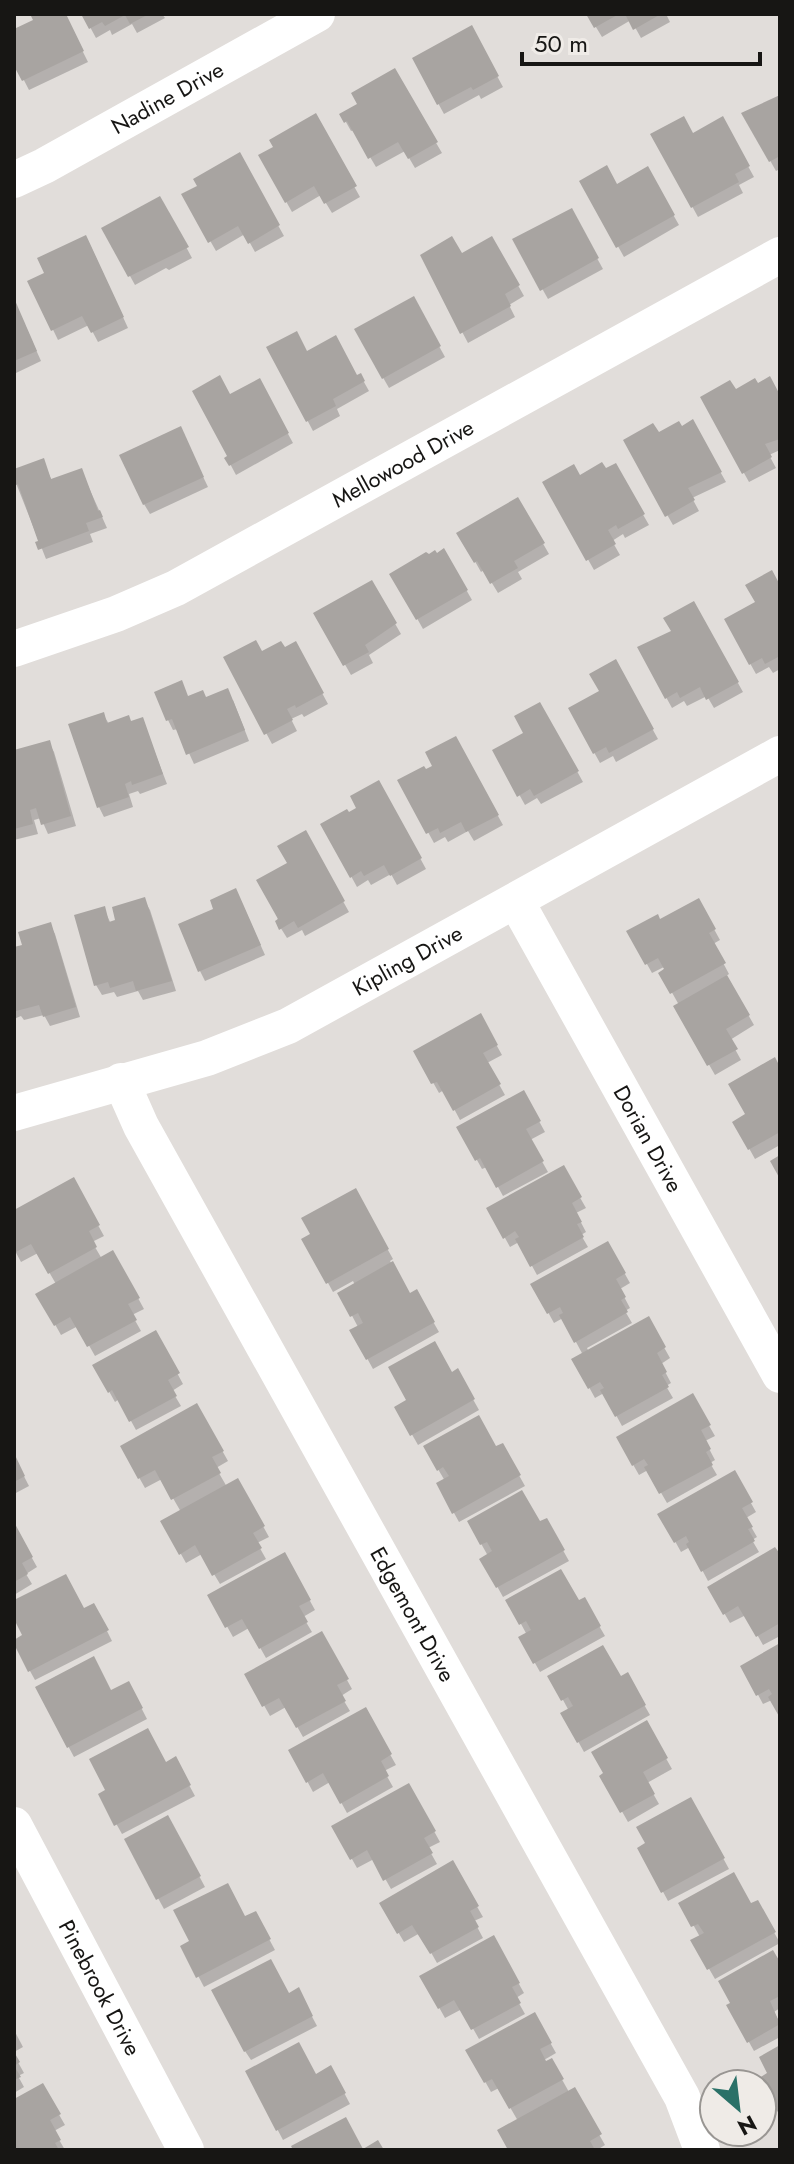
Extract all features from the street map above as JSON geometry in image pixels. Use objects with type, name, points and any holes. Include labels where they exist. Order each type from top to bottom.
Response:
[{"type":"street","name":"Nadine Drive","points":[[14,180],[317,14]]},
{"type":"street","name":"Mellowood Drive","points":[[14,649],[116,614],[176,588],[780,255]]},
{"type":"street","name":"Kipling Drive","points":[[14,1113],[207,1058],[288,1026],[780,754]]},
{"type":"street","name":"Dorian Drive","points":[[516,901],[780,1375]]},
{"type":"street","name":"Edgemont Drive","points":[[121,1081],[141,1126],[674,2083],[694,2124],[702,2150]]},
{"type":"street","name":"Pinebrook Drive","points":[[14,1825],[186,2150]]},
{"type":"building","points":[[30,14],[66,14],[84,51],[22,81],[14,66],[14,29],[33,20]]},
{"type":"building","points":[[81,14],[149,14],[130,24],[125,15],[105,26],[102,22],[89,29]]},
{"type":"building","points":[[586,14],[619,14],[594,28]]},
{"type":"building","points":[[625,14],[661,14],[633,30]]},
{"type":"building","points":[[472,25],[499,76],[437,105],[412,58]]},
{"type":"building","points":[[395,68],[438,142],[408,159],[398,142],[368,159],[347,121],[344,123],[339,114],[357,104],[351,93]]},
{"type":"building","points":[[780,95],[780,156],[769,162],[741,113]]},
{"type":"building","points":[[316,113],[357,186],[324,204],[314,186],[285,203],[258,155],[273,147],[269,140]]},
{"type":"building","points":[[684,116],[693,133],[723,116],[750,166],[735,174],[739,182],[691,208],[650,134]]},
{"type":"building","points":[[240,152],[280,225],[248,244],[238,226],[208,243],[181,194],[197,186],[193,179]]},
{"type":"building","points":[[607,165],[617,184],[648,166],[675,215],[616,248],[579,181]]},
{"type":"building","points":[[160,196],[189,247],[128,277],[101,228]]},
{"type":"building","points":[[572,208],[599,258],[540,291],[512,239]]},
{"type":"building","points":[[86,235],[124,317],[91,333],[82,316],[51,331],[27,281],[44,273],[37,258]]},
{"type":"building","points":[[452,236],[462,253],[492,236],[520,285],[505,294],[511,306],[460,334],[420,255]]},
{"type":"building","points":[[414,296],[441,346],[382,379],[354,329]]},
{"type":"building","points":[[14,298],[37,351],[14,361]]},
{"type":"building","points":[[297,331],[307,351],[336,335],[357,375],[361,373],[365,381],[333,399],[336,406],[306,422],[266,347]]},
{"type":"building","points":[[220,375],[230,394],[260,378],[289,433],[229,466],[224,458],[227,456],[192,391]]},
{"type":"building","points":[[770,376],[780,395],[780,439],[765,444],[772,457],[742,474],[700,397],[730,380],[736,389],[755,378],[758,383]]},
{"type":"building","points":[[693,419],[722,472],[688,488],[695,500],[665,517],[623,440],[653,423],[659,432],[679,421],[682,426]]},
{"type":"building","points":[[181,426],[204,477],[143,505],[119,455]]},
{"type":"building","points":[[44,458],[51,479],[82,468],[103,517],[86,523],[89,531],[38,550],[35,542],[38,541],[18,484],[14,486],[14,469]]},
{"type":"building","points":[[602,462],[606,468],[616,463],[645,514],[618,529],[616,525],[608,530],[616,544],[586,561],[542,482],[574,464],[580,475]]},
{"type":"building","points":[[518,497],[545,543],[514,561],[518,568],[490,584],[456,533]]},
{"type":"building","points":[[444,548],[468,590],[416,620],[389,574],[426,552],[429,554],[435,550],[437,553]]},
{"type":"building","points":[[772,570],[780,585],[780,656],[765,664],[762,658],[749,665],[724,619],[755,602],[745,585]]},
{"type":"building","points":[[372,580],[397,623],[365,645],[369,652],[343,666],[313,613]]},
{"type":"building","points":[[694,601],[739,682],[706,700],[700,687],[680,698],[677,692],[665,699],[637,647],[671,631],[663,618]]},
{"type":"building","points":[[256,640],[262,651],[281,641],[285,647],[296,641],[324,693],[296,708],[295,705],[287,709],[293,720],[264,735],[223,657]]},
{"type":"building","points":[[616,659],[654,729],[609,753],[606,747],[593,754],[568,708],[599,691],[589,674]]},
{"type":"building","points":[[182,680],[188,696],[203,690],[206,697],[228,688],[245,730],[186,755],[172,719],[166,721],[154,692]]},
{"type":"building","points":[[540,702],[579,771],[534,796],[530,789],[517,797],[492,750],[523,733],[514,716]]},
{"type":"building","points":[[104,712],[107,723],[129,715],[131,721],[143,717],[163,774],[132,785],[131,781],[125,784],[129,797],[97,808],[68,724]]},
{"type":"building","points":[[456,736],[499,815],[466,832],[461,822],[440,833],[438,828],[426,834],[397,780],[424,766],[426,769],[432,766],[425,752]]},
{"type":"building","points":[[50,740],[71,816],[41,825],[36,808],[30,810],[33,824],[14,829],[14,750]]},
{"type":"building","points":[[379,780],[422,858],[390,876],[384,865],[364,876],[361,871],[350,878],[320,824],[347,809],[349,812],[356,808],[350,796]]},
{"type":"building","points":[[306,830],[345,901],[298,928],[294,921],[279,930],[275,921],[278,919],[256,880],[287,863],[277,846]]},
{"type":"building","points":[[236,888],[261,945],[198,972],[178,924],[213,909],[210,900]]},
{"type":"building","points":[[145,897],[172,981],[136,991],[133,981],[110,988],[108,982],[94,986],[74,915],[105,906],[109,922],[115,920],[112,907]]},
{"type":"building","points":[[699,898],[716,929],[709,933],[726,963],[670,994],[658,973],[664,969],[658,958],[645,965],[626,931],[658,914],[660,919]]},
{"type":"building","points":[[51,922],[76,1007],[43,1017],[39,1005],[16,1011],[14,947],[22,945],[18,932]]},
{"type":"building","points":[[727,975],[750,1015],[726,1029],[738,1049],[707,1066],[673,1006]]},
{"type":"building","points":[[481,1013],[498,1045],[483,1053],[501,1084],[453,1111],[437,1082],[431,1084],[413,1051]]},
{"type":"building","points":[[775,1057],[780,1067],[780,1132],[748,1150],[732,1122],[745,1114],[728,1084]]},
{"type":"building","points":[[524,1090],[541,1121],[526,1129],[544,1161],[496,1188],[480,1158],[475,1161],[456,1127]]},
{"type":"building","points":[[780,1155],[780,1179],[770,1161]]},
{"type":"building","points":[[564,1165],[582,1197],[572,1203],[582,1222],[577,1224],[584,1237],[530,1267],[515,1239],[519,1237],[515,1231],[503,1239],[486,1208]]},
{"type":"building","points":[[74,1177],[100,1225],[89,1231],[97,1247],[48,1274],[31,1244],[14,1253],[14,1210]]},
{"type":"building","points":[[356,1188],[389,1249],[326,1284],[301,1239],[310,1234],[301,1218]]},
{"type":"building","points":[[608,1241],[626,1273],[616,1279],[626,1297],[621,1300],[628,1312],[574,1343],[559,1315],[563,1313],[560,1307],[547,1314],[530,1284]]},
{"type":"building","points":[[113,1250],[140,1298],[128,1304],[137,1320],[87,1347],[70,1317],[54,1326],[35,1294]]},
{"type":"building","points":[[393,1261],[410,1293],[417,1289],[435,1322],[366,1360],[349,1330],[363,1323],[358,1313],[350,1317],[337,1293]]},
{"type":"building","points":[[649,1316],[666,1347],[657,1353],[667,1372],[662,1375],[669,1387],[615,1417],[600,1390],[604,1388],[600,1382],[588,1389],[571,1359]]},
{"type":"building","points":[[156,1330],[180,1373],[168,1380],[177,1396],[129,1422],[112,1390],[108,1393],[92,1365]]},
{"type":"building","points":[[435,1341],[452,1372],[458,1368],[475,1399],[410,1436],[394,1407],[406,1400],[388,1367]]},
{"type":"building","points":[[693,1393],[711,1425],[701,1430],[711,1449],[706,1452],[713,1465],[659,1494],[644,1467],[648,1465],[644,1459],[632,1466],[616,1437]]},
{"type":"building","points":[[197,1403],[224,1451],[212,1457],[221,1473],[171,1500],[155,1470],[138,1479],[120,1446]]},
{"type":"building","points":[[479,1415],[496,1446],[503,1443],[521,1475],[452,1514],[436,1483],[449,1476],[443,1467],[437,1471],[423,1446]]},
{"type":"building","points":[[14,1453],[25,1476],[14,1482]]},
{"type":"building","points":[[735,1470],[753,1502],[742,1508],[753,1527],[748,1529],[755,1541],[701,1572],[686,1544],[689,1542],[686,1536],[674,1543],[657,1514]]},
{"type":"building","points":[[238,1478],[265,1526],[253,1533],[262,1548],[212,1576],[195,1545],[179,1555],[160,1521]]},
{"type":"building","points":[[522,1490],[540,1521],[547,1518],[565,1550],[496,1588],[479,1559],[492,1551],[487,1542],[480,1545],[467,1521]]},
{"type":"building","points":[[14,1522],[33,1557],[22,1563],[28,1574],[14,1582]]},
{"type":"building","points":[[775,1547],[780,1554],[780,1623],[756,1637],[738,1606],[723,1615],[707,1587]]},
{"type":"building","points":[[285,1552],[311,1600],[299,1606],[308,1622],[259,1649],[242,1619],[225,1628],[207,1595]]},
{"type":"building","points":[[561,1569],[579,1600],[585,1597],[601,1626],[533,1664],[518,1637],[531,1630],[526,1621],[519,1625],[505,1600]]},
{"type":"building","points":[[66,1574],[84,1608],[94,1603],[109,1630],[28,1672],[14,1644],[14,1640],[22,1635],[14,1619],[14,1600]]},
{"type":"building","points":[[322,1631],[349,1679],[337,1685],[346,1701],[296,1728],[279,1698],[262,1707],[244,1674]]},
{"type":"building","points":[[780,1643],[780,1718],[768,1697],[772,1694],[769,1689],[756,1696],[740,1666]]},
{"type":"building","points":[[603,1645],[621,1676],[628,1672],[646,1705],[577,1743],[560,1713],[573,1706],[568,1697],[561,1701],[547,1676]]},
{"type":"building","points":[[94,1656],[111,1690],[129,1681],[143,1708],[67,1748],[35,1687]]},
{"type":"building","points":[[366,1707],[392,1754],[381,1761],[389,1776],[340,1804],[323,1773],[306,1783],[288,1750]]},
{"type":"building","points":[[647,1720],[668,1758],[643,1772],[655,1794],[620,1813],[599,1776],[603,1773],[591,1752]]},
{"type":"building","points":[[148,1728],[166,1762],[176,1756],[191,1785],[114,1826],[98,1794],[105,1790],[89,1759]]},
{"type":"building","points":[[409,1783],[436,1831],[424,1838],[433,1853],[383,1881],[367,1850],[350,1860],[331,1826]]},
{"type":"building","points":[[691,1797],[725,1858],[661,1893],[637,1848],[645,1843],[636,1827]]},
{"type":"building","points":[[168,1815],[201,1876],[156,1900],[124,1839]]},
{"type":"building","points":[[453,1860],[479,1906],[470,1911],[479,1927],[430,1954],[412,1925],[397,1934],[379,1903]]},
{"type":"building","points":[[734,1872],[751,1903],[758,1900],[776,1932],[707,1970],[690,1940],[704,1933],[698,1924],[691,1927],[678,1903]]},
{"type":"building","points":[[228,1883],[245,1916],[256,1911],[271,1939],[196,1978],[180,1946],[189,1941],[173,1910]]},
{"type":"building","points":[[494,1935],[520,1983],[512,1987],[521,2003],[471,2030],[454,2000],[438,2009],[419,1976]]},
{"type":"building","points":[[773,1950],[780,1962],[780,1996],[770,2001],[780,2024],[747,2043],[726,2005],[730,2003],[718,1981]]},
{"type":"building","points":[[271,1959],[289,1993],[299,1987],[313,2016],[244,2052],[211,1990]]},
{"type":"building","points":[[535,2012],[552,2043],[540,2049],[546,2061],[552,2058],[564,2079],[509,2109],[492,2079],[484,2083],[465,2050]]},
{"type":"building","points":[[299,2042],[316,2074],[331,2065],[346,2093],[276,2131],[245,2071]]},
{"type":"building","points":[[780,2045],[780,2116],[778,2068],[764,2068],[759,2057]]},
{"type":"building","points":[[14,2052],[20,2062],[14,2066]]},
{"type":"building","points":[[14,2066],[21,2077],[14,2080]]},
{"type":"building","points":[[43,2083],[61,2114],[50,2120],[61,2140],[55,2143],[59,2150],[14,2150],[14,2099]]},
{"type":"building","points":[[575,2087],[602,2134],[590,2141],[595,2150],[508,2150],[497,2130]]},
{"type":"building","points":[[346,2117],[363,2149],[378,2140],[384,2150],[293,2150],[291,2146]]}]
